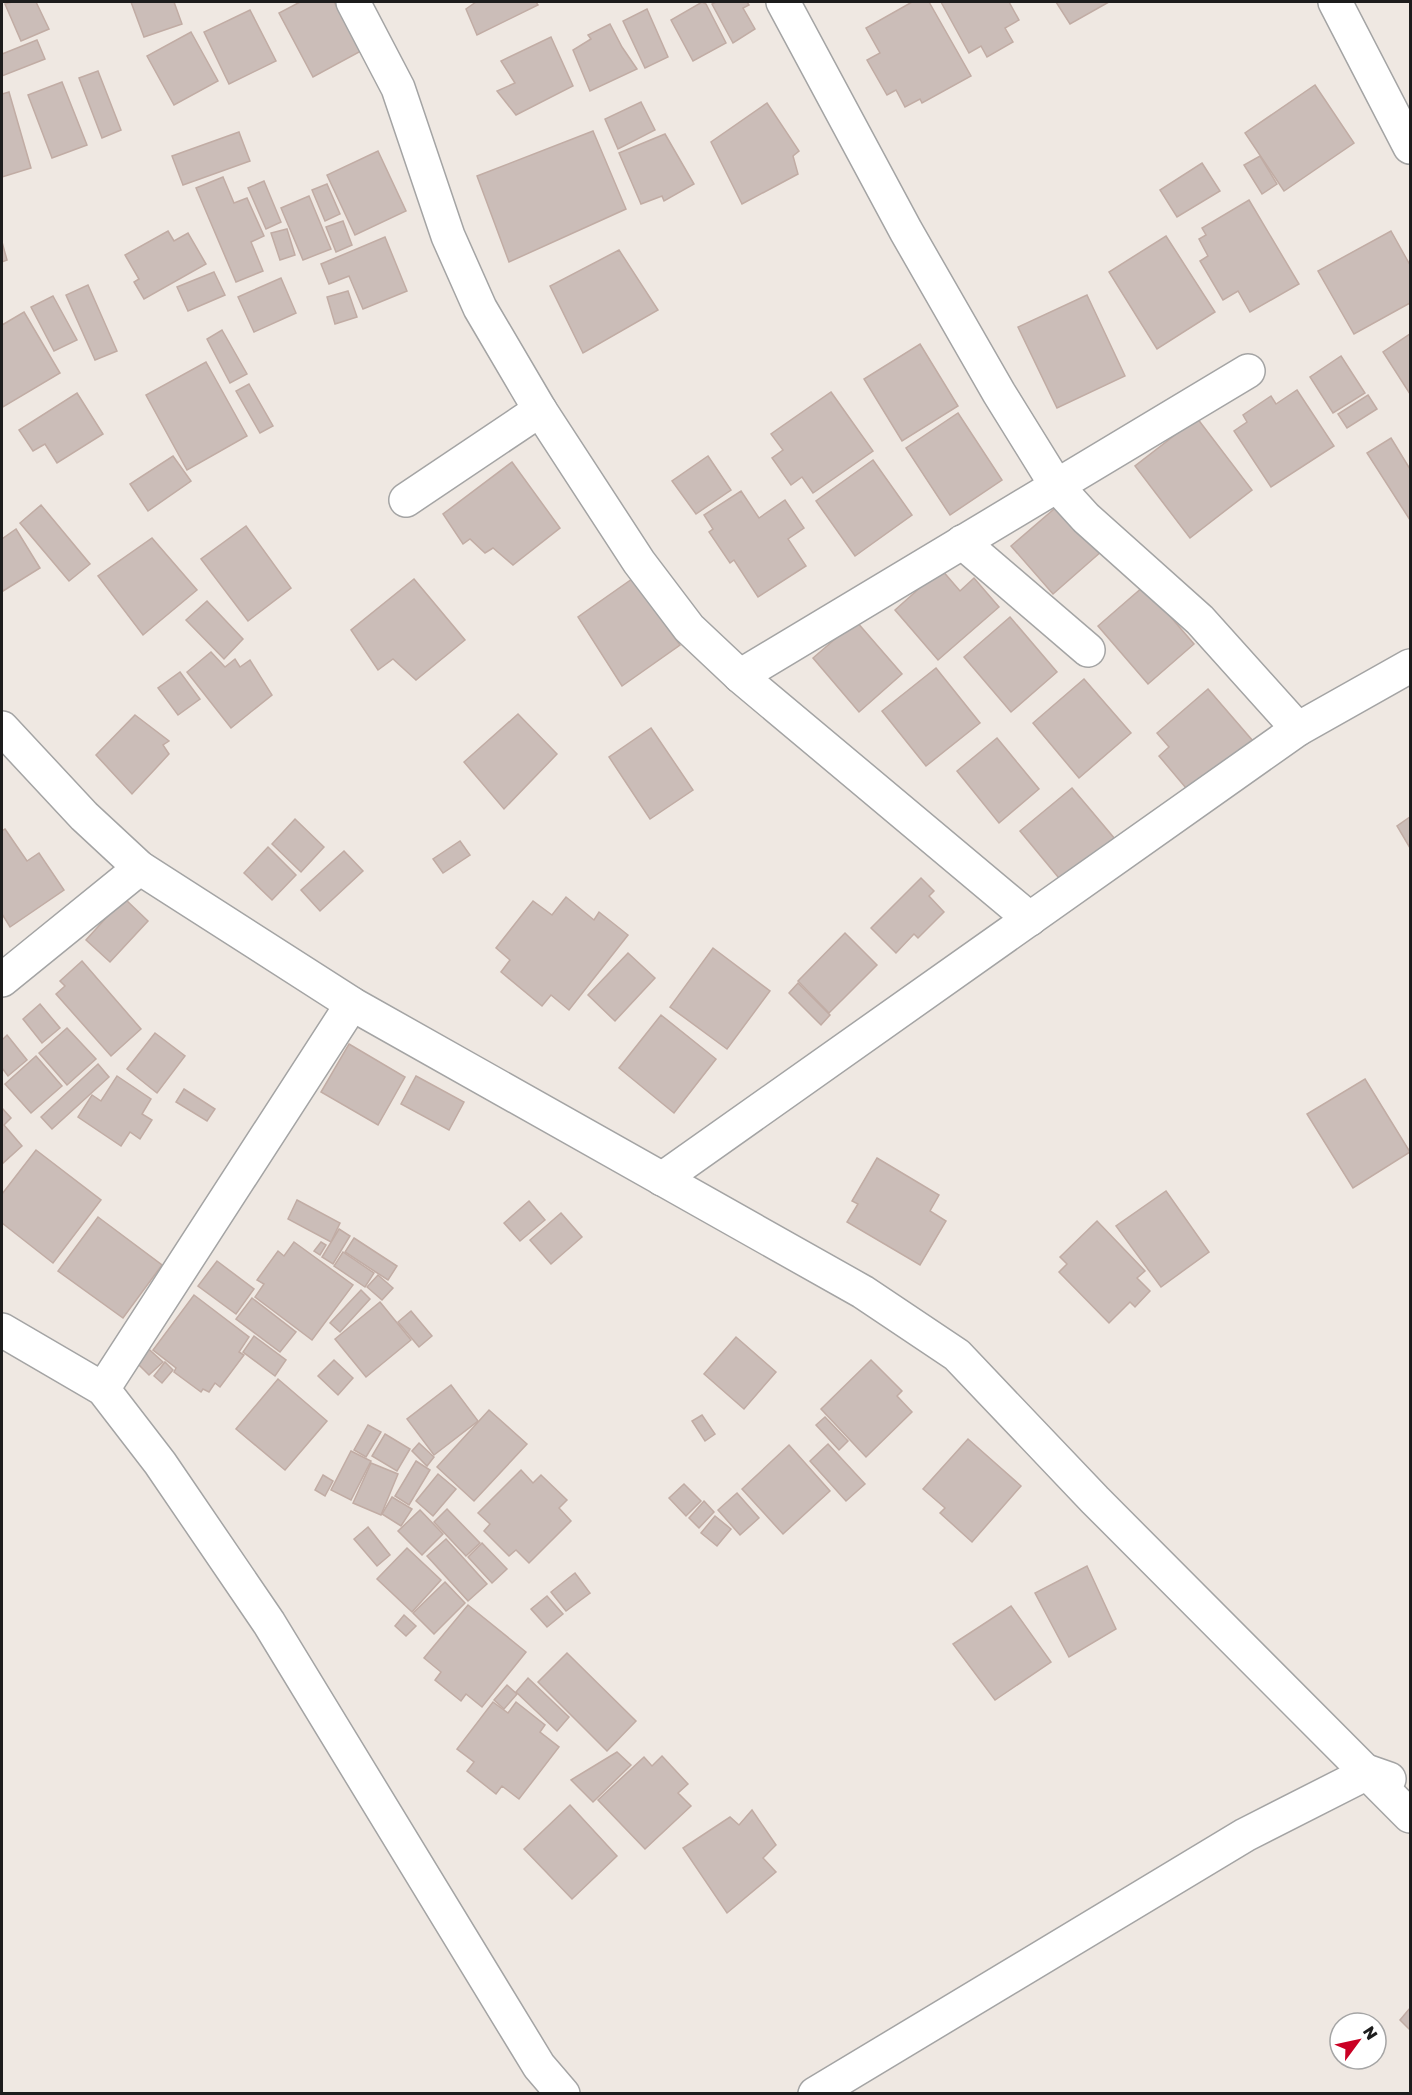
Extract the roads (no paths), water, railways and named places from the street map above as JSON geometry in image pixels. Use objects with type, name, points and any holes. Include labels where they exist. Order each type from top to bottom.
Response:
[{"type":"street","points":[[353,2],[398,88],[448,236],[480,308],[540,410],[639,562],[689,628],[740,676],[1030,919]]},
{"type":"street","points":[[783,2],[906,231],[999,393],[1056,485],[1086,518],[1200,620],[1298,729]]},
{"type":"street","points":[[1335,2],[1410,147]]},
{"type":"street","points":[[740,676],[1248,371]]},
{"type":"street","points":[[406,500],[540,410]]},
{"type":"street","points":[[962,542],[1088,650]]},
{"type":"street","points":[[662,1179],[1298,729],[1410,666]]},
{"type":"street","points":[[2,728],[84,816],[140,868],[352,1004],[863,1292],[957,1355],[1095,1500],[1369,1772],[1410,1816]]},
{"type":"street","points":[[2,980],[140,868]]},
{"type":"street","points":[[103,1389],[352,1004]]},
{"type":"street","points":[[2,1330],[103,1389],[160,1463],[269,1623],[539,2066],[563,2094]]},
{"type":"street","points":[[815,2094],[1245,1834],[1369,1772],[1410,1786]]}]
